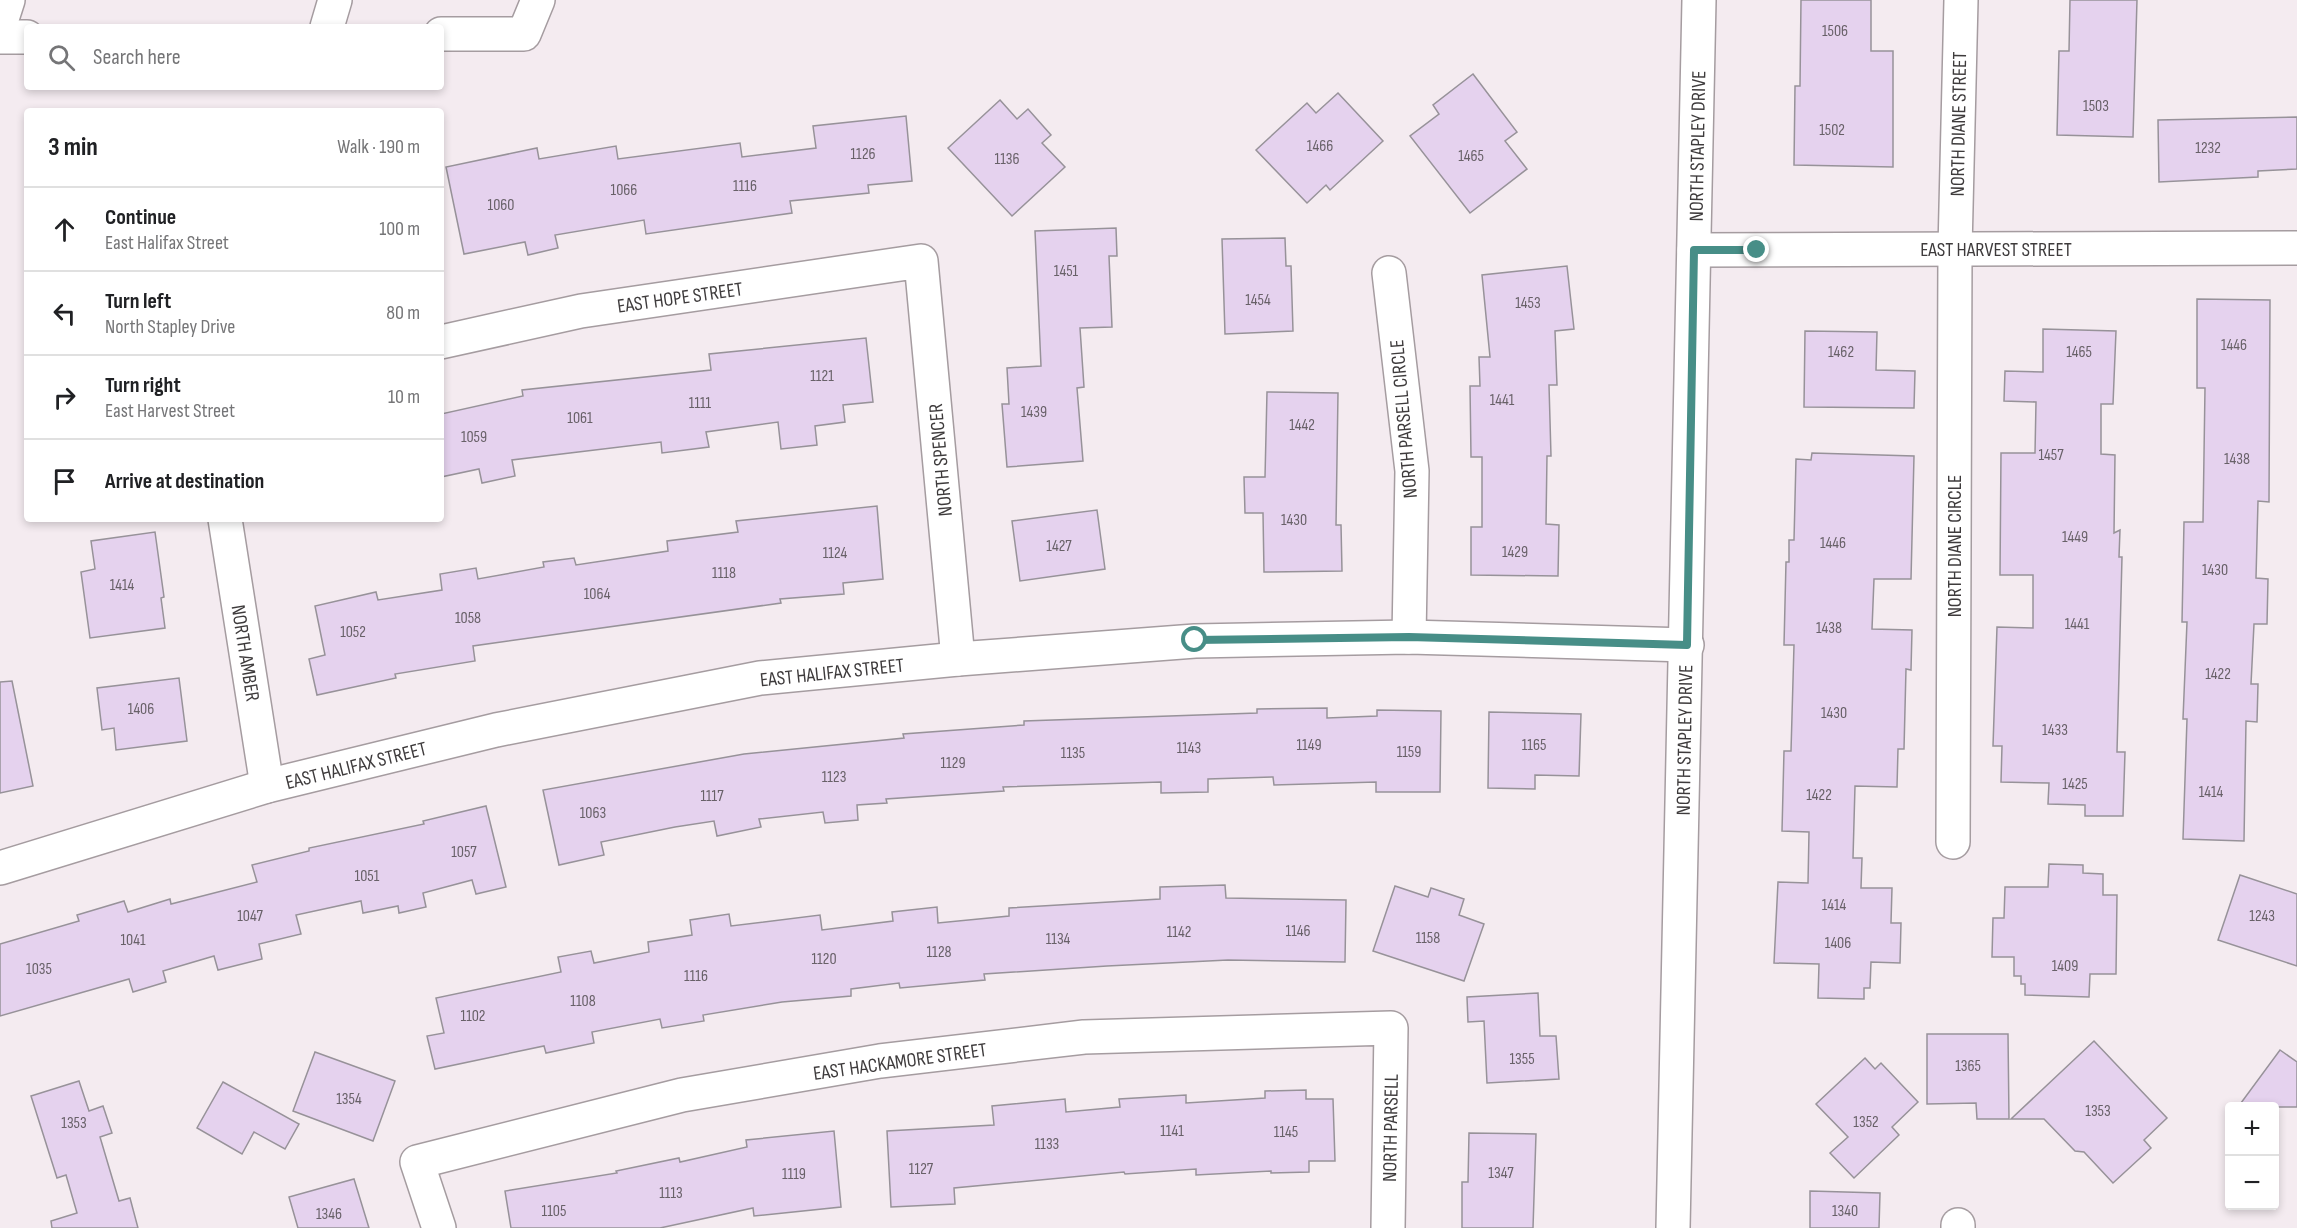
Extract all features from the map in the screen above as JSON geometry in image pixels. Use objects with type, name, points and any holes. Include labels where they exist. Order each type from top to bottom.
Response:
[{"type":"street","points":[[0,25],[8,0]]},
{"type":"street","points":[[328,24],[335,0]]},
{"type":"street","points":[[444,34],[524,34],[538,0]]},
{"type":"street","name":"NORTH STAPLEY DRIVE","points":[[1673,1228],[1700,0]]},
{"type":"street","name":"NORTH DIANE STREET","points":[[1955,249],[1961,0]]},
{"type":"street","points":[[0,37],[24,37]]},
{"type":"street","name":"EAST HARVEST STREET","points":[[1694,250],[2297,248]]},
{"type":"street","name":"NORTH DIANE CIRCLE","points":[[1953,843],[1955,249]]},
{"type":"street","name":"EAST HOPE STREET","points":[[444,341],[581,311],[921,261]]},
{"type":"street","name":"NORTH SPENCER","points":[[921,261],[958,659]]},
{"type":"street","name":"NORTH PARSELL CIRCLE","points":[[1389,273],[1412,471],[1409,637]]},
{"type":"street","name":"NORTH AMBER","points":[[225,522],[267,786]]},
{"type":"street","name":"EAST HALIFAX STREET","points":[[0,868],[267,786],[496,730],[760,678],[1195,640],[1409,637],[1687,645]]},
{"type":"street","name":"EAST HACKAMORE STREET","points":[[439,1228],[417,1162],[682,1095],[880,1061],[1084,1037],[1391,1028]]},
{"type":"street","name":"NORTH PARSELL","points":[[1388,1228],[1391,1028]]},
{"type":"building","points":[[1801,0],[1871,0],[1871,51],[1893,51],[1893,167],[1794,165],[1795,86],[1800,86]]},
{"type":"building","points":[[2070,0],[2137,0],[2133,137],[2057,135],[2059,51],[2069,51]]},
{"type":"building","points":[[1473,74],[1517,132],[1505,141],[1527,169],[1470,213],[1410,136],[1439,114],[1433,105]]},
{"type":"building","points":[[1338,93],[1383,141],[1330,190],[1326,185],[1307,203],[1256,150],[1307,103],[1316,113]]},
{"type":"building","points":[[1000,100],[1017,119],[1028,109],[1051,135],[1042,143],[1065,167],[1012,216],[948,148]]},
{"type":"building","points":[[906,116],[912,181],[868,185],[869,193],[790,201],[792,213],[646,234],[644,220],[555,235],[558,248],[528,255],[525,242],[464,254],[446,167],[537,148],[539,159],[616,146],[618,159],[740,143],[742,157],[816,148],[813,126]]},
{"type":"building","points":[[2297,117],[2297,169],[2258,171],[2258,177],[2159,182],[2158,120]]},
{"type":"building","points":[[1116,228],[1117,256],[1109,256],[1112,327],[1080,328],[1084,387],[1077,388],[1083,461],[1007,467],[1002,404],[1009,404],[1007,368],[1041,366],[1035,231]]},
{"type":"building","points":[[1285,238],[1286,266],[1291,266],[1293,331],[1225,334],[1222,239]]},
{"type":"building","points":[[1567,266],[1574,329],[1555,331],[1557,385],[1549,385],[1551,456],[1547,456],[1546,524],[1559,525],[1558,576],[1471,575],[1471,527],[1482,527],[1482,457],[1471,457],[1470,386],[1480,386],[1479,357],[1490,357],[1482,275]]},
{"type":"building","points":[[2197,299],[2270,300],[2269,502],[2258,501],[2256,578],[2268,579],[2267,624],[2254,624],[2251,684],[2258,684],[2257,722],[2246,721],[2244,841],[2183,839],[2187,719],[2183,719],[2187,622],[2182,622],[2184,522],[2203,522],[2205,388],[2197,388]]},
{"type":"building","points":[[2043,329],[2116,331],[2113,404],[2101,404],[2101,454],[2115,455],[2114,533],[2120,530],[2119,557],[2122,557],[2117,752],[2125,752],[2123,816],[2085,816],[2085,805],[2048,804],[2049,783],[2001,782],[2002,746],[1993,746],[1997,627],[2033,628],[2033,575],[2000,575],[2001,453],[2035,453],[2036,402],[2004,401],[2005,371],[2043,372]]},
{"type":"building","points":[[1805,331],[1877,332],[1876,370],[1915,371],[1914,408],[1804,407]]},
{"type":"building","points":[[866,338],[873,402],[843,405],[845,422],[815,426],[817,445],[781,449],[778,422],[706,432],[709,447],[662,453],[661,442],[512,460],[515,476],[482,483],[479,469],[444,476],[444,413],[523,396],[522,390],[711,370],[709,354]]},
{"type":"building","points":[[1267,392],[1338,393],[1336,525],[1341,525],[1342,571],[1264,572],[1263,513],[1245,513],[1244,477],[1265,477]]},
{"type":"building","points":[[1812,453],[1914,456],[1911,579],[1874,579],[1872,629],[1912,630],[1911,670],[1906,669],[1904,749],[1898,749],[1897,787],[1855,786],[1853,858],[1862,858],[1861,888],[1892,888],[1891,923],[1901,923],[1900,963],[1871,962],[1870,988],[1864,988],[1864,999],[1818,998],[1819,964],[1774,963],[1778,882],[1808,883],[1809,832],[1782,831],[1784,751],[1791,751],[1794,645],[1784,645],[1786,562],[1789,562],[1789,540],[1794,540],[1796,459],[1811,460]]},
{"type":"building","points":[[877,506],[883,579],[843,583],[844,594],[780,599],[781,603],[473,646],[475,661],[395,674],[396,678],[317,695],[309,659],[325,655],[315,606],[376,592],[378,600],[442,590],[440,574],[476,568],[478,579],[544,567],[543,562],[574,558],[576,565],[668,551],[667,541],[738,532],[736,521]]},
{"type":"building","points":[[1097,510],[1105,569],[1020,581],[1012,521]]},
{"type":"building","points":[[155,532],[164,597],[161,598],[165,628],[90,638],[81,572],[95,569],[91,541]]},
{"type":"building","points":[[179,678],[187,741],[116,750],[114,728],[102,730],[97,688]]},
{"type":"building","points":[[12,681],[33,786],[0,793],[0,682]]},
{"type":"building","points":[[1327,708],[1327,718],[1377,716],[1377,710],[1441,711],[1440,792],[1376,792],[1376,782],[1274,785],[1273,777],[1208,779],[1208,792],[1161,793],[1161,782],[1003,787],[1004,791],[886,799],[887,803],[857,805],[858,820],[825,823],[823,812],[759,819],[761,827],[717,836],[714,821],[675,827],[601,842],[604,855],[559,865],[543,790],[744,754],[904,738],[903,734],[1024,725],[1024,721],[1257,713],[1257,709]]},
{"type":"building","points":[[1489,712],[1581,714],[1579,776],[1535,775],[1535,789],[1488,788]]},
{"type":"building","points":[[486,806],[506,887],[476,894],[472,880],[423,893],[426,907],[399,913],[398,906],[363,913],[361,901],[296,915],[301,934],[259,944],[262,959],[218,970],[214,956],[163,971],[166,982],[133,992],[129,979],[0,1016],[0,944],[79,921],[77,915],[124,901],[128,912],[170,899],[171,904],[257,882],[252,865],[309,851],[309,848],[424,824],[423,821]]},
{"type":"building","points":[[2049,864],[2083,865],[2083,873],[2103,874],[2103,895],[2117,895],[2116,974],[2090,974],[2089,997],[2025,995],[2025,984],[2021,984],[2021,976],[2014,976],[2014,957],[1992,957],[1993,918],[2004,918],[2005,887],[2048,887]]},
{"type":"building","points":[[2240,875],[2297,894],[2297,966],[2218,940]]},
{"type":"building","points":[[1225,885],[1226,898],[1346,900],[1345,962],[1228,960],[984,974],[985,980],[900,988],[899,983],[851,989],[851,996],[782,1002],[703,1015],[704,1021],[662,1028],[660,1019],[592,1032],[594,1043],[546,1053],[544,1046],[435,1069],[427,1036],[444,1033],[436,998],[561,972],[558,957],[591,951],[594,963],[649,952],[648,942],[692,935],[690,920],[729,914],[731,926],[820,915],[822,930],[893,921],[892,912],[937,907],[938,923],[1009,916],[1009,908],[1160,899],[1160,887]]},
{"type":"building","points":[[1395,886],[1428,897],[1431,888],[1464,899],[1459,915],[1484,924],[1464,981],[1373,951]]},
{"type":"building","points":[[1538,993],[1540,1036],[1556,1036],[1559,1079],[1487,1083],[1484,1021],[1468,1022],[1467,997]]},
{"type":"building","points":[[1927,1034],[2008,1034],[2009,1119],[1977,1119],[1976,1103],[1927,1104]]},
{"type":"building","points":[[2094,1041],[2167,1118],[2144,1140],[2151,1148],[2113,1183],[2084,1152],[2075,1151],[2044,1119],[2011,1119]]},
{"type":"building","points":[[2280,1050],[2297,1062],[2297,1107],[2279,1107],[2279,1102],[2242,1102]]},
{"type":"building","points":[[315,1052],[395,1081],[373,1141],[293,1111]]},
{"type":"building","points":[[1865,1058],[1875,1069],[1881,1063],[1918,1102],[1892,1127],[1899,1135],[1854,1178],[1830,1153],[1848,1137],[1816,1104]]},
{"type":"building","points":[[79,1081],[89,1111],[103,1106],[112,1133],[100,1137],[119,1201],[130,1198],[138,1228],[52,1228],[51,1221],[77,1213],[66,1175],[57,1178],[31,1096]]},
{"type":"building","points":[[223,1082],[299,1124],[285,1149],[254,1132],[242,1154],[197,1128]]},
{"type":"building","points":[[1306,1090],[1306,1099],[1333,1099],[1335,1161],[1309,1161],[1309,1172],[1271,1173],[1271,1171],[1196,1175],[1196,1169],[1125,1174],[1124,1172],[954,1188],[955,1204],[891,1207],[887,1131],[994,1125],[992,1106],[1065,1099],[1066,1112],[1120,1107],[1119,1099],[1186,1095],[1186,1103],[1265,1098],[1265,1091]]},
{"type":"building","points":[[834,1131],[841,1207],[754,1216],[753,1208],[660,1228],[511,1228],[505,1191],[617,1173],[616,1171],[679,1158],[680,1162],[747,1147],[746,1140]]},
{"type":"building","points":[[1469,1133],[1536,1134],[1533,1228],[1462,1228],[1462,1182],[1468,1182]]},
{"type":"building","points":[[354,1179],[369,1228],[298,1228],[289,1197]]},
{"type":"building","points":[[1810,1191],[1880,1193],[1879,1228],[1810,1228]]},
{"type":"route","points":[[1195,640],[1409,637],[1687,645],[1694,250],[1757,250]]}]
